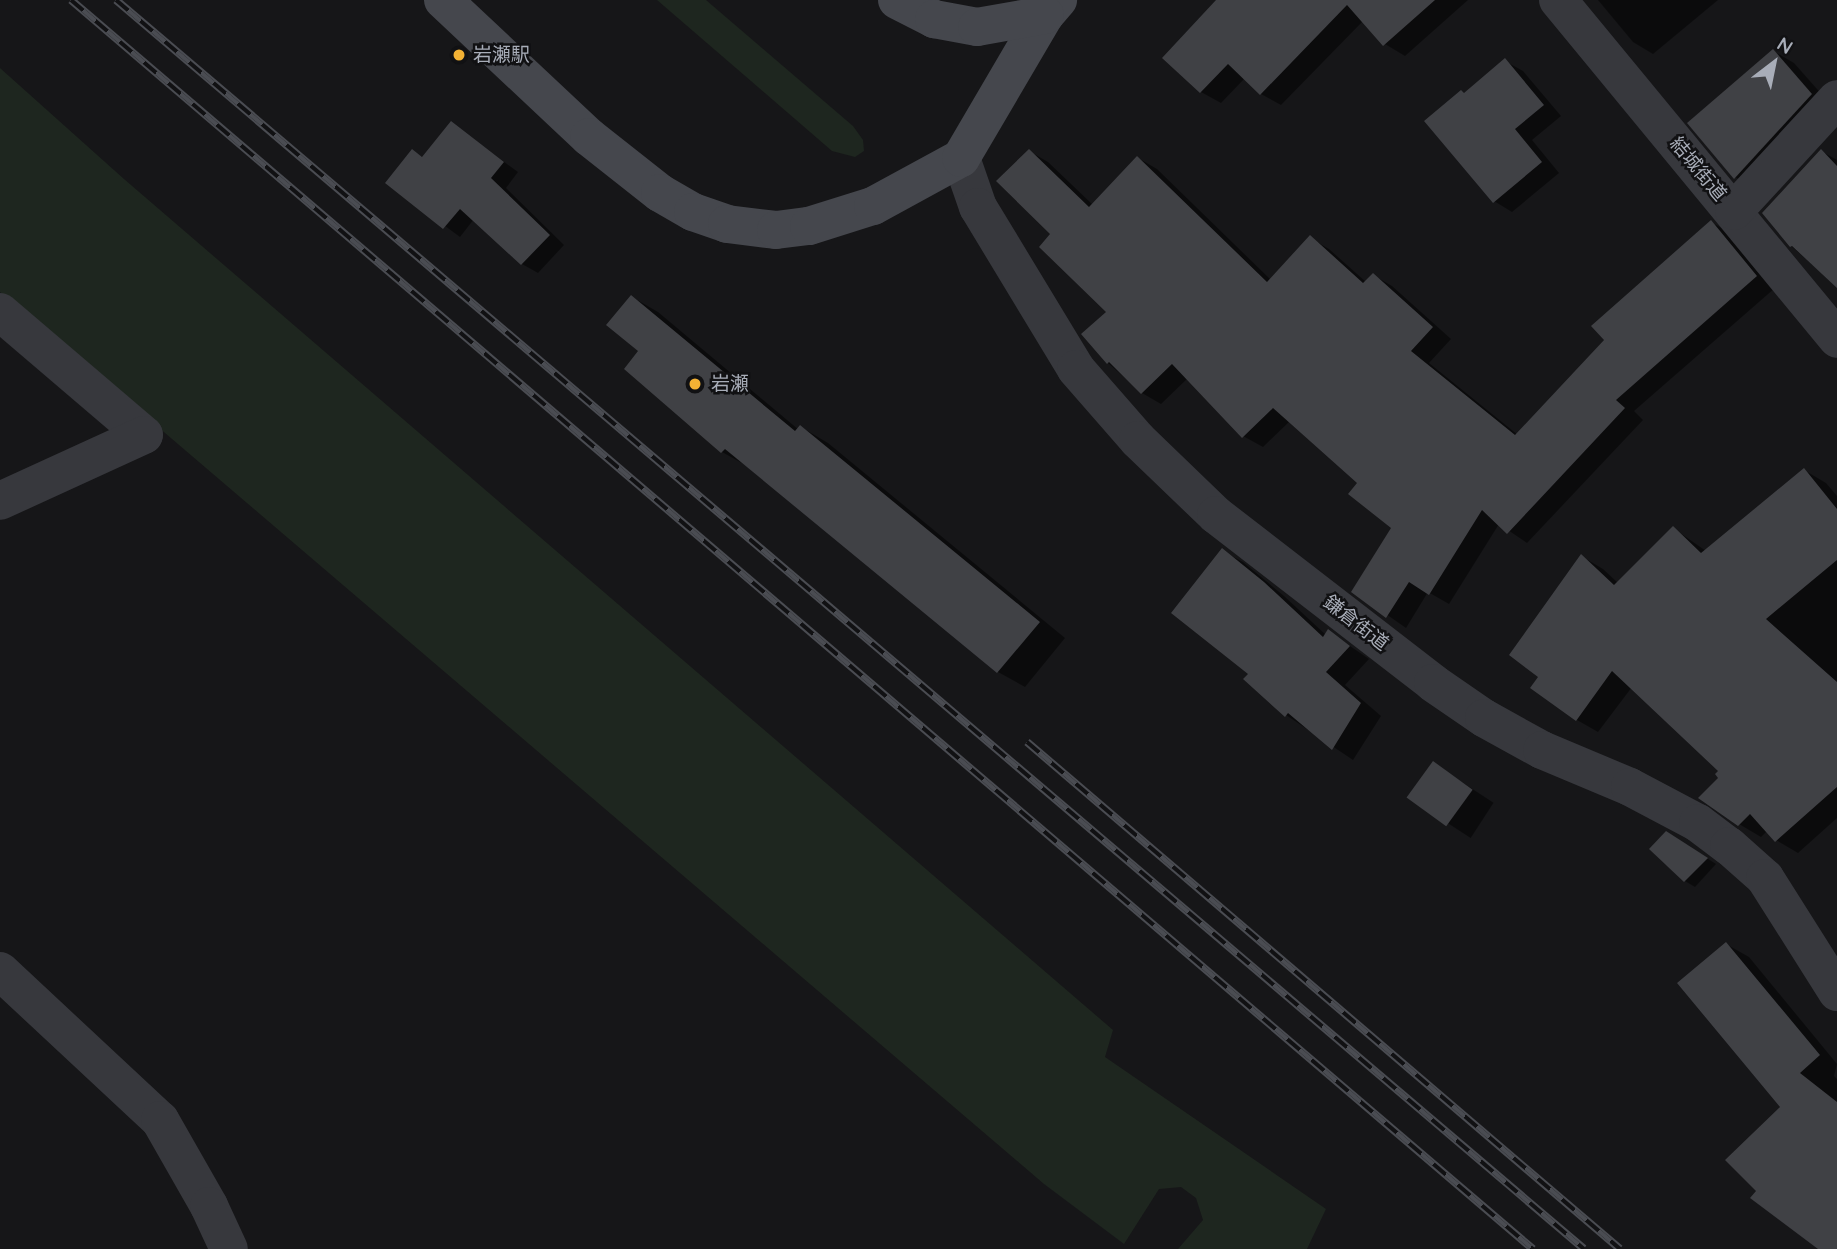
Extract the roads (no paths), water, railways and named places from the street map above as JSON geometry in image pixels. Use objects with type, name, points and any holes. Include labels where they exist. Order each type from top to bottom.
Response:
[{"type":"street","points":[[443,0],[609,153],[660,193],[693,212],[727,224],[775,230],[809,226],[873,206],[961,158],[1052,8]]},
{"type":"street","points":[[897,0],[934,19],[977,27],[1052,8]]},
{"type":"street","name":"結城街道","points":[[1558,0],[1837,339]]},
{"type":"street","points":[[1734,211],[1837,99]]},
{"type":"street","name":"鎌倉街道","points":[[961,158],[978,207],[1076,369],[1138,440],[1216,515],[1433,683],[1484,718],[1542,750],[1641,793],[1698,823],[1729,846],[1765,878],[1837,992]]},
{"type":"street","points":[[0,312],[144,435],[0,501]]},
{"type":"street","points":[[0,971],[160,1120],[209,1206],[229,1249]]},
{"type":"railway","points":[[71,0],[1533,1249]]},
{"type":"railway","points":[[116,0],[1584,1249]]},
{"type":"railway","points":[[1027,742],[1620,1249]]},
{"type":"place","name":"岩瀬駅","points":[[459,55]]},
{"type":"place","name":"岩瀬","points":[[695,384]]}]
